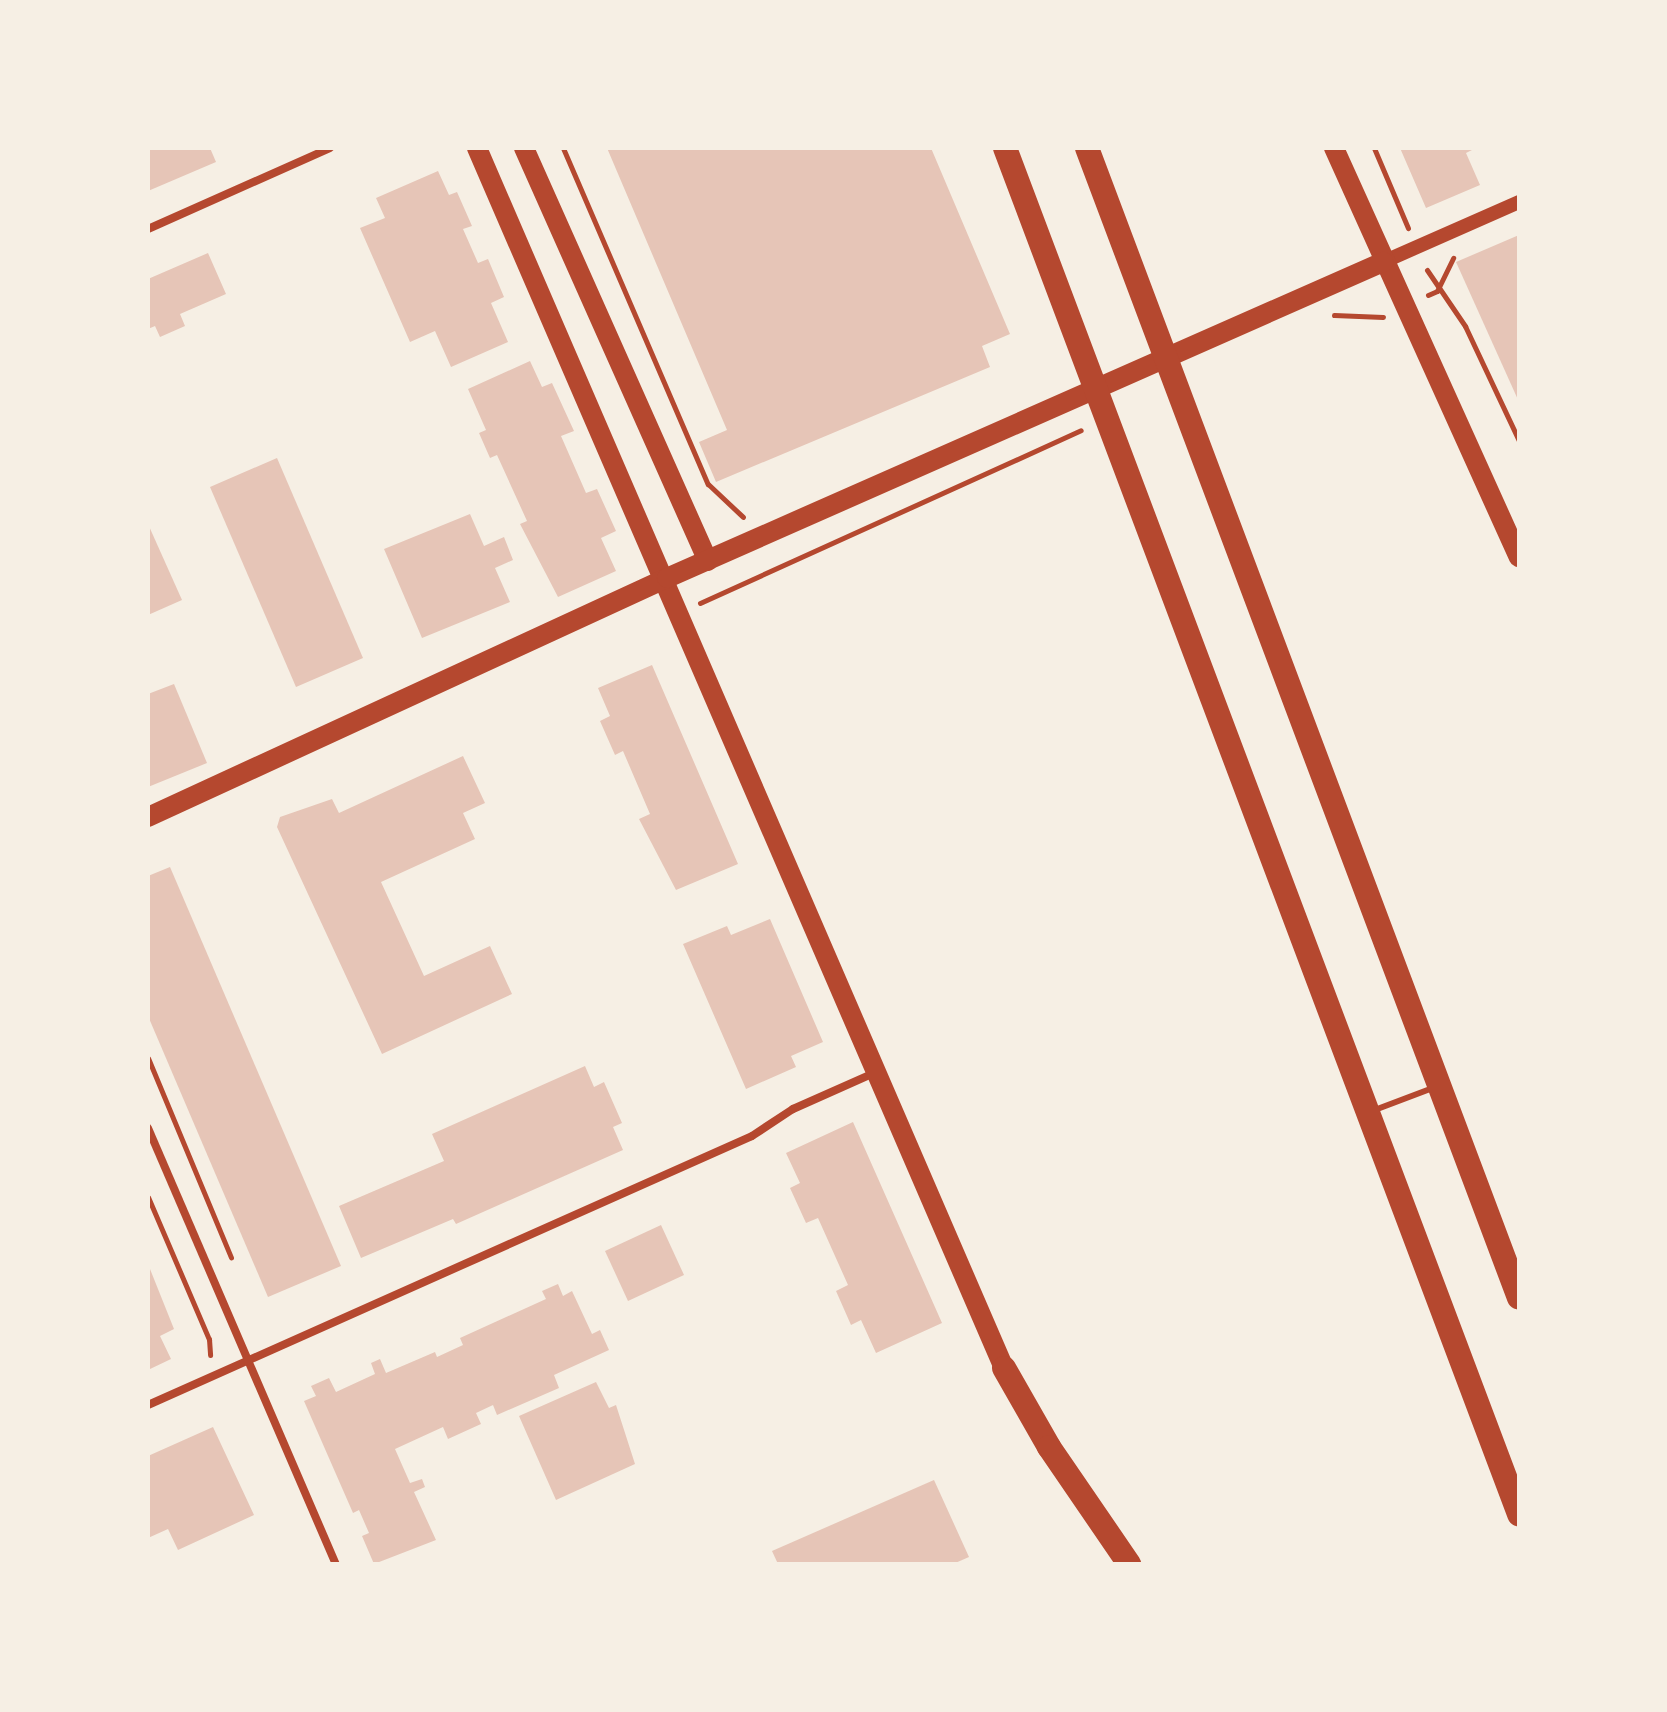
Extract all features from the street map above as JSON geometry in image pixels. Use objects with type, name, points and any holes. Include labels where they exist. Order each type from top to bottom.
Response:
[{"type":"highway","points":[[1005,148],[1519,1514]]},
{"type":"highway","points":[[1087,148],[1519,1298]]},
{"type":"highway","points":[[1004,1368],[1049,1447],[1129,1564]]},
{"type":"main road","points":[[477,148],[667,578],[875,1073],[1004,1368]]},
{"type":"main road","points":[[524,148],[708,561]]},
{"type":"main road","points":[[1334,148],[1519,557]]},
{"type":"main road","points":[[148,817],[667,578],[1057,403],[1383,262]]},
{"type":"street","points":[[148,229],[330,148]]},
{"type":"street","points":[[1383,262],[1519,202]]},
{"type":"street","points":[[148,1405],[752,1136],[793,1109],[875,1073]]},
{"type":"street","points":[[148,1128],[336,1564]]},
{"type":"lane","points":[[1369,1112],[1440,1086]]},
{"type":"path","points":[[563,148],[708,484],[739,509],[755,540]]},
{"type":"path","points":[[1374,148],[1437,291],[1465,326],[1519,441]]},
{"type":"path","points":[[1322,320],[1335,314],[1381,318],[1437,291],[1453,257],[1466,251]]},
{"type":"path","points":[[681,613],[768,568],[1071,435]]},
{"type":"path","points":[[148,1058],[232,1261]]},
{"type":"path","points":[[148,1197],[209,1339],[218,1374]]},
{"type":"building","points":[[148,148],[210,148],[216,162],[148,191]]},
{"type":"building","points":[[607,148],[931,148],[1010,334],[982,346],[990,367],[716,482],[699,442],[727,430]]},
{"type":"building","points":[[1400,148],[1476,148],[1466,153],[1480,185],[1426,208]]},
{"type":"building","points":[[438,171],[449,195],[457,192],[472,226],[463,229],[478,263],[488,259],[504,297],[491,303],[508,342],[451,367],[435,331],[410,342],[360,228],[385,218],[376,198]]},
{"type":"building","points":[[1519,235],[1519,402],[1456,262]]},
{"type":"building","points":[[208,253],[226,294],[180,314],[185,326],[160,337],[155,326],[148,329],[148,279]]},
{"type":"building","points":[[530,361],[542,387],[552,383],[574,431],[561,436],[586,493],[597,489],[616,531],[601,538],[616,571],[558,597],[520,524],[527,521],[497,455],[490,458],[479,433],[486,430],[468,389]]},
{"type":"building","points":[[277,458],[363,658],[296,687],[210,487]]},
{"type":"building","points":[[470,514],[484,546],[504,537],[513,560],[495,568],[510,602],[422,638],[384,549]]},
{"type":"building","points":[[148,524],[182,600],[148,615]]},
{"type":"building","points":[[652,665],[738,864],[676,890],[639,819],[650,814],[623,751],[615,755],[600,721],[610,716],[598,688]]},
{"type":"building","points":[[174,684],[207,763],[148,787],[148,694]]},
{"type":"building","points":[[463,756],[485,803],[463,813],[475,839],[381,882],[424,976],[490,946],[512,994],[382,1054],[277,827],[280,817],[332,799],[339,813]]},
{"type":"building","points":[[170,867],[341,1266],[268,1297],[148,1016],[148,876]]},
{"type":"building","points":[[770,919],[823,1042],[791,1056],[796,1067],[746,1089],[683,944],[727,926],[731,935]]},
{"type":"building","points":[[585,1066],[594,1087],[604,1082],[622,1123],[613,1127],[623,1150],[456,1224],[453,1219],[361,1258],[339,1206],[444,1161],[432,1134]]},
{"type":"building","points":[[853,1122],[942,1323],[876,1353],[861,1320],[851,1325],[836,1291],[848,1285],[818,1218],[806,1223],[790,1188],[800,1183],[786,1153]]},
{"type":"building","points":[[661,1225],[684,1275],[628,1301],[605,1251]]},
{"type":"building","points":[[148,1264],[174,1329],[160,1336],[171,1359],[148,1370]]},
{"type":"building","points":[[558,1284],[563,1296],[572,1291],[592,1334],[600,1330],[609,1350],[554,1375],[559,1388],[497,1415],[493,1405],[476,1413],[481,1424],[448,1439],[443,1427],[395,1449],[410,1483],[422,1479],[425,1487],[414,1492],[436,1540],[374,1564],[362,1536],[369,1533],[359,1510],[353,1513],[304,1401],[316,1396],[311,1386],[329,1378],[336,1392],[375,1374],[371,1363],[380,1359],[386,1373],[435,1352],[437,1357],[463,1345],[460,1338],[546,1299],[542,1291]]},
{"type":"building","points":[[596,1382],[609,1408],[616,1405],[635,1464],[556,1500],[519,1416]]},
{"type":"building","points":[[213,1427],[254,1515],[178,1550],[168,1529],[148,1538],[148,1456]]},
{"type":"building","points":[[934,1480],[969,1557],[953,1564],[778,1564],[772,1551]]}]
